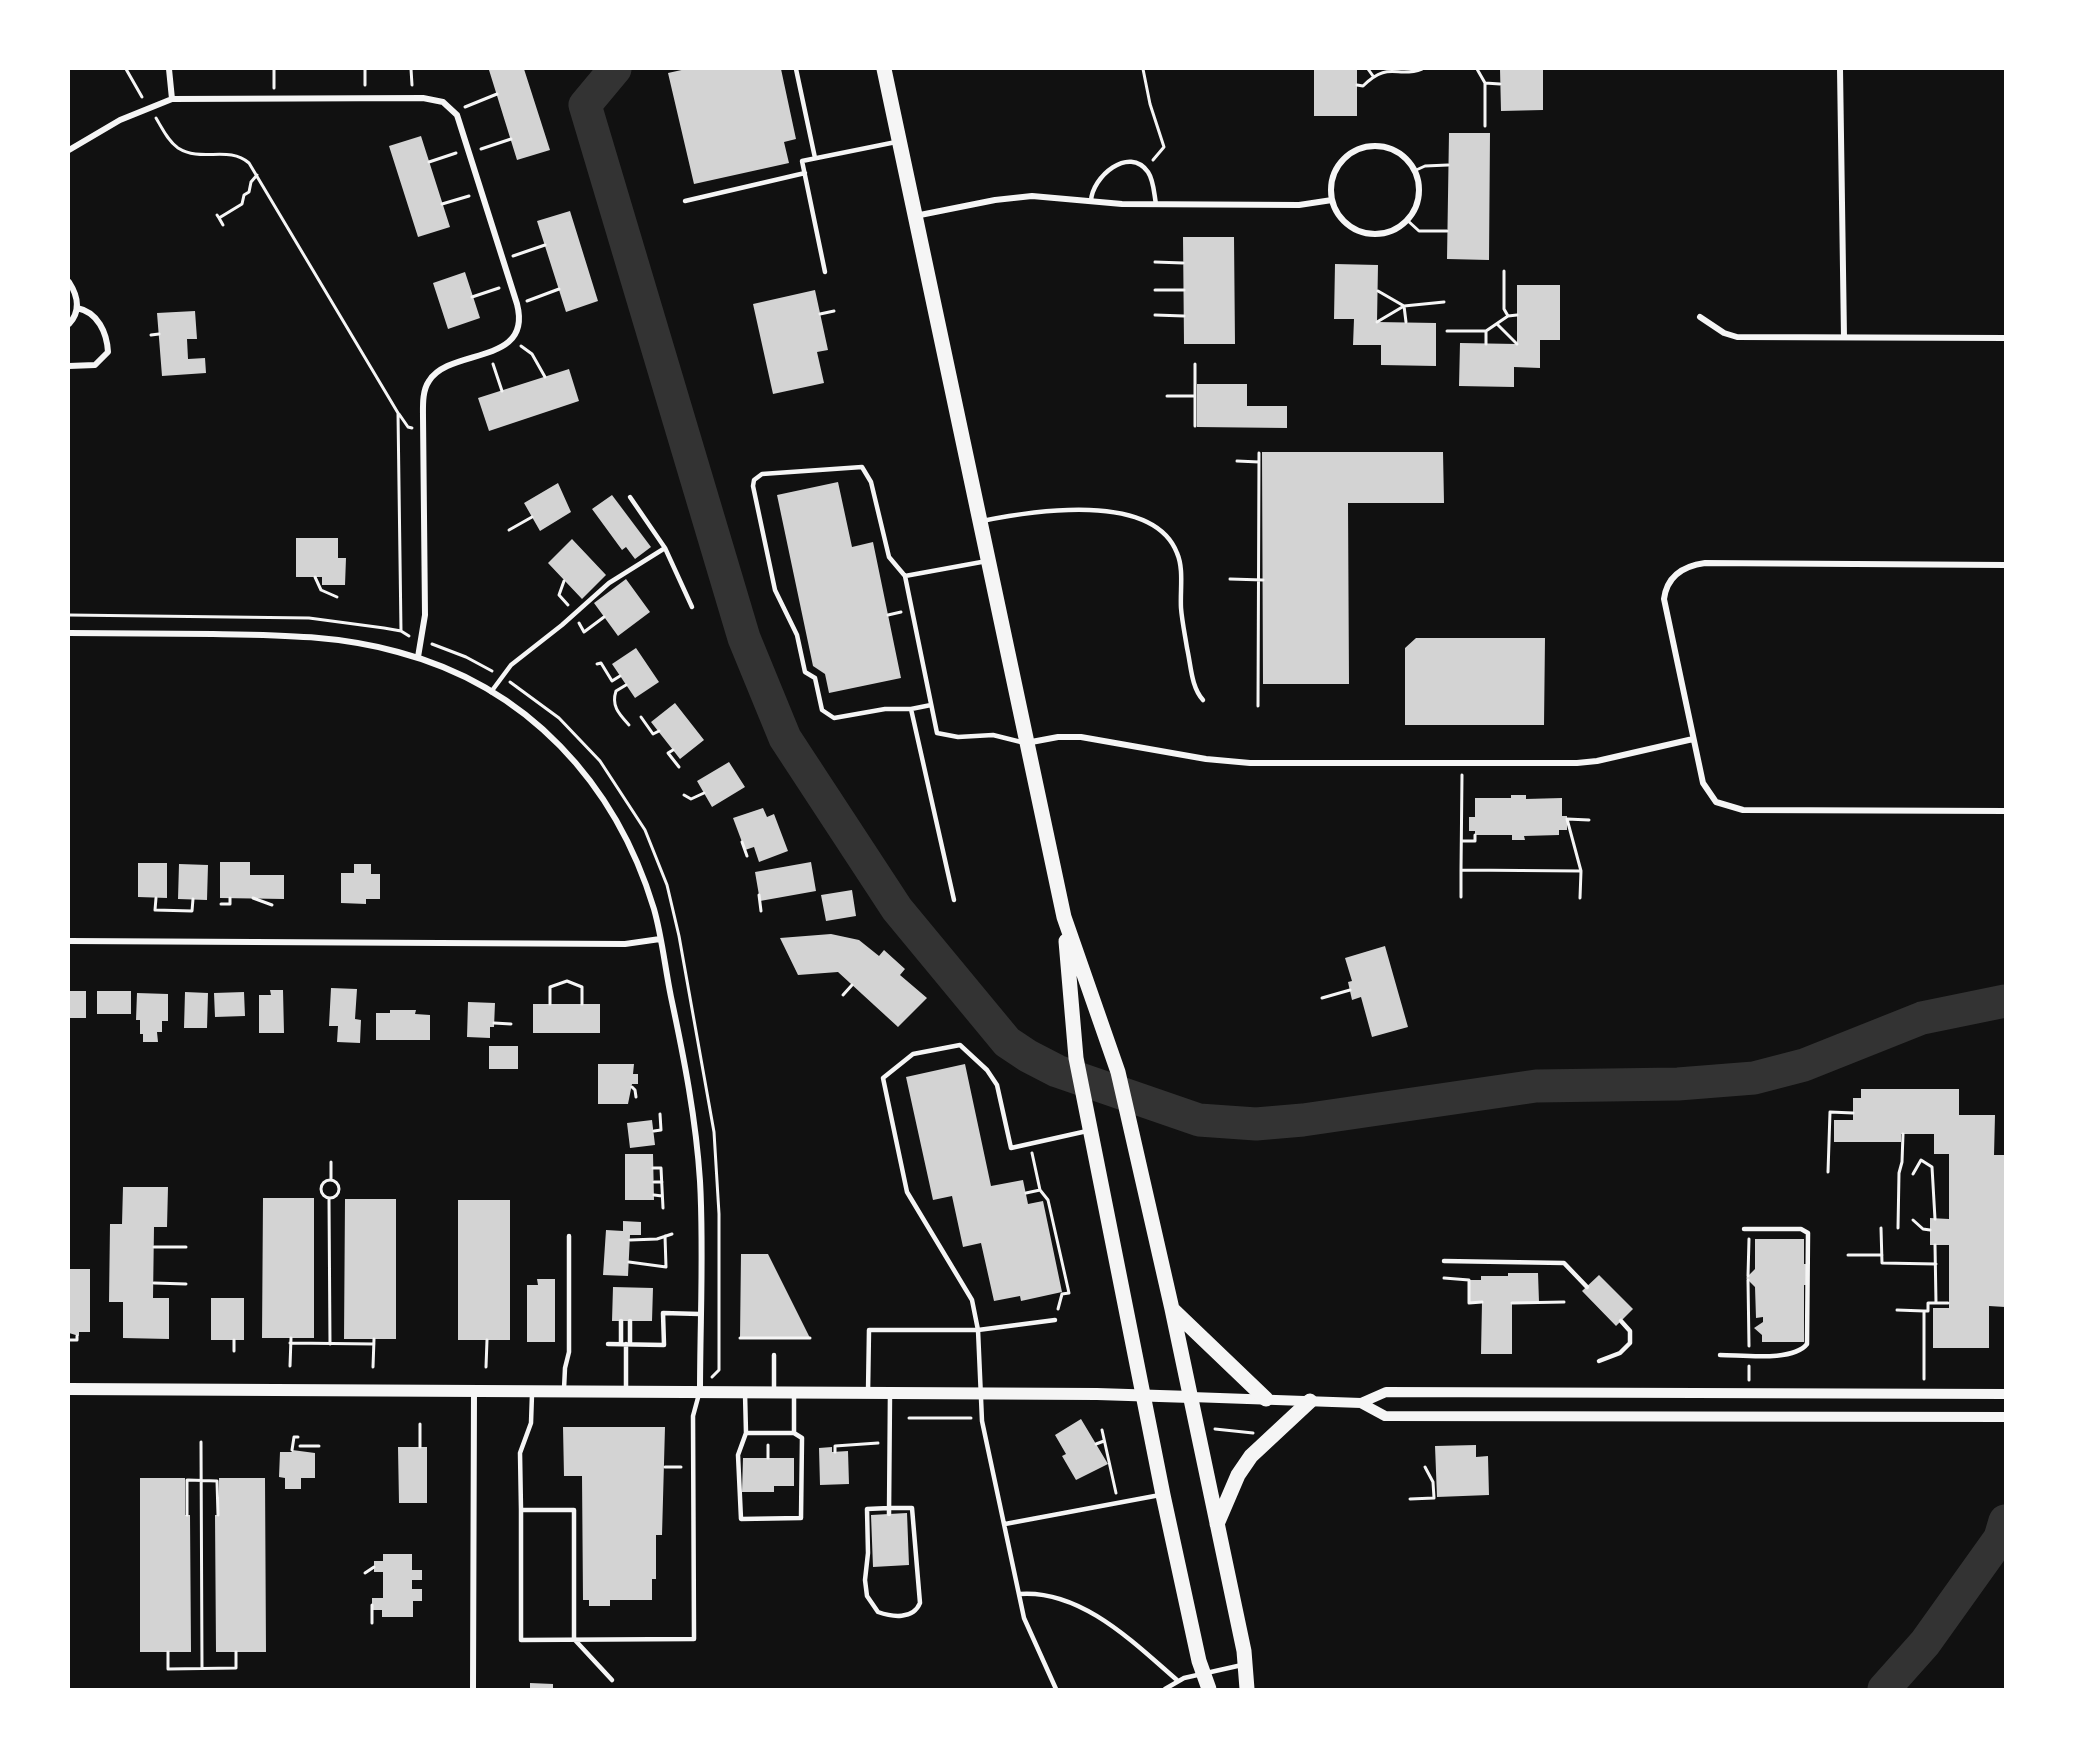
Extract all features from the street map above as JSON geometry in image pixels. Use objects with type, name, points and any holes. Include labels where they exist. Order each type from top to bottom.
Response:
[{"type":"highway","points":[[884,69],[978,522],[1064,917],[1118,1072],[1172,1309],[1245,1664],[1247,1689]]},
{"type":"highway","points":[[1064,917],[1076,1058],[1163,1495],[1203,1672],[1209,1689]]},
{"type":"highway","points":[[1172,1309],[1266,1399]]},
{"type":"highway","points":[[1217,1524],[1238,1475],[1251,1456],[1310,1401]]},
{"type":"main road","points":[[69,1389],[1191,1397]]},
{"type":"street","points":[[169,69],[172,99]]},
{"type":"street","points":[[1840,69],[1844,337]]},
{"type":"street","points":[[69,150],[120,120],[172,99],[412,98],[443,102],[457,115],[517,304],[518,324],[509,341],[489,353],[442,368],[425,388],[423,417],[425,615],[418,657]]},
{"type":"street","points":[[1378,146],[1394,150],[1406,159],[1414,171],[1419,186],[1418,201],[1407,220],[1385,233],[1361,232],[1342,219],[1332,200],[1331,186],[1338,166],[1348,155],[1362,148],[1378,146]]},
{"type":"street","points":[[915,216],[1016,197],[1156,204],[1299,205],[1332,200]]},
{"type":"street","points":[[69,282],[77,297],[77,308],[69,324]]},
{"type":"street","points":[[69,366],[95,365],[108,352],[104,332],[97,320],[91,313],[77,308]]},
{"type":"street","points":[[1700,317],[1724,333],[1737,337],[2005,338]]},
{"type":"street","points":[[2005,565],[1705,564],[1685,568],[1673,576],[1665,593],[1664,607],[1703,783],[1716,802],[1743,810],[2005,811]]},
{"type":"street","points":[[69,633],[299,634],[361,643],[418,657],[491,692],[541,727],[577,762],[599,790],[632,849],[654,908],[683,1055],[696,1143],[701,1208],[700,1392]]},
{"type":"street","points":[[1026,743],[1058,737],[1081,737],[1206,759],[1250,763],[1577,763],[1597,761],[1692,739]]},
{"type":"street","points":[[69,941],[625,944],[660,939]]},
{"type":"street","points":[[473,1689],[474,1391]]},
{"type":"street","points":[[1191,1397],[1361,1403],[1386,1392],[2005,1394]]},
{"type":"street","points":[[1361,1403],[1385,1416],[2005,1417]]},
{"type":"lane","points":[[796,69],[815,158]]},
{"type":"lane","points":[[825,272],[802,161],[899,141]]},
{"type":"lane","points":[[1091,201],[1096,183],[1118,164],[1133,162],[1146,169],[1153,183],[1156,204]]},
{"type":"lane","points":[[685,201],[805,173]]},
{"type":"lane","points":[[931,705],[911,709],[885,709],[834,718],[822,710],[815,678],[805,672],[797,635],[775,590],[753,486],[754,480],[762,474],[862,467],[871,482],[889,557],[905,576],[937,733],[958,737],[993,735],[1026,743]]},
{"type":"lane","points":[[630,497],[665,548],[692,607]]},
{"type":"lane","points":[[978,522],[1032,512],[1086,509],[1116,512],[1167,536],[1179,558],[1183,626],[1195,687],[1203,700]]},
{"type":"lane","points":[[491,692],[511,665],[574,615],[609,583],[665,548]]},
{"type":"lane","points":[[905,576],[987,561]]},
{"type":"lane","points":[[911,709],[954,900]]},
{"type":"lane","points":[[1056,1689],[1024,1618],[982,1418],[978,1330],[972,1300],[907,1192],[883,1078],[913,1054],[960,1045],[987,1070],[997,1085],[1011,1149],[1091,1131]]},
{"type":"lane","points":[[1720,1355],[1786,1355],[1802,1350],[1807,1344],[1808,1233],[1801,1229],[1744,1229]]},
{"type":"lane","points":[[564,1391],[565,1368],[569,1352],[569,1236]]},
{"type":"lane","points":[[1444,1261],[1564,1263],[1587,1287]]},
{"type":"lane","points":[[608,1344],[664,1345],[663,1313],[700,1314]]},
{"type":"lane","points":[[868,1393],[869,1330],[978,1330],[1055,1320]]},
{"type":"lane","points":[[621,1321],[626,1344]]},
{"type":"lane","points":[[626,1392],[626,1344],[630,1321]]},
{"type":"lane","points":[[1599,1361],[1620,1353],[1630,1343],[1630,1331],[1621,1321]]},
{"type":"lane","points":[[774,1355],[774,1393]]},
{"type":"lane","points":[[532,1391],[531,1423],[520,1453],[521,1640],[694,1639],[693,1416],[700,1392]]},
{"type":"lane","points":[[745,1393],[746,1433],[738,1455],[741,1519],[801,1518],[802,1438],[794,1432],[746,1433]]},
{"type":"lane","points":[[794,1393],[794,1432]]},
{"type":"lane","points":[[889,1511],[890,1394]]},
{"type":"lane","points":[[1005,1524],[1163,1495]]},
{"type":"lane","points":[[912,1508],[920,1604],[918,1608],[905,1616],[878,1612],[867,1596],[867,1509],[889,1511],[912,1508]]},
{"type":"lane","points":[[521,1510],[574,1510],[574,1639],[612,1680]]},
{"type":"lane","points":[[1019,1594],[1050,1594],[1101,1620],[1132,1641],[1178,1681]]},
{"type":"lane","points":[[1165,1689],[1178,1681],[1203,1672],[1245,1664]]},
{"type":"path","points":[[126,69],[141,95]]},
{"type":"path","points":[[274,69],[274,98]]},
{"type":"path","points":[[365,69],[365,98]]},
{"type":"path","points":[[411,69],[412,98]]},
{"type":"path","points":[[1143,69],[1150,104],[1164,147],[1146,169]]},
{"type":"path","points":[[1368,69],[1373,76]]},
{"type":"path","points":[[1357,86],[1363,86],[1373,76],[1386,70],[1422,69]]},
{"type":"path","points":[[1478,70],[1485,83],[1485,126]]},
{"type":"path","points":[[1485,83],[1500,84]]},
{"type":"path","points":[[457,115],[468,105],[496,94]]},
{"type":"path","points":[[156,118],[178,147],[196,155],[235,154],[249,163],[398,413],[411,428]]},
{"type":"path","points":[[429,162],[511,139]]},
{"type":"path","points":[[1414,171],[1425,166],[1448,165]]},
{"type":"path","points":[[223,225],[218,216],[242,204],[244,195],[249,192],[251,182],[257,175]]},
{"type":"path","points":[[442,204],[482,192]]},
{"type":"path","points":[[1407,220],[1419,231],[1447,231]]},
{"type":"path","points":[[503,259],[545,245]]},
{"type":"path","points":[[1155,262],[1183,263]]},
{"type":"path","points":[[1504,271],[1504,309],[1508,316]]},
{"type":"path","points":[[472,297],[511,284]]},
{"type":"path","points":[[517,304],[559,289]]},
{"type":"path","points":[[1155,290],[1184,290]]},
{"type":"path","points":[[1378,291],[1404,306]]},
{"type":"path","points":[[1377,322],[1404,306],[1444,302]]},
{"type":"path","points":[[1404,306],[1406,322]]},
{"type":"path","points":[[820,314],[834,311]]},
{"type":"path","points":[[1155,315],[1184,316]]},
{"type":"path","points":[[1447,331],[1486,331],[1508,316],[1517,315]]},
{"type":"path","points":[[1497,323],[1517,344]]},
{"type":"path","points":[[1486,331],[1486,344]]},
{"type":"path","points":[[151,335],[159,334]]},
{"type":"path","points":[[509,341],[532,354],[545,377]]},
{"type":"path","points":[[489,353],[502,391]]},
{"type":"path","points":[[1195,364],[1195,426]]},
{"type":"path","points":[[1167,396],[1196,396]]},
{"type":"path","points":[[69,615],[309,618],[401,631],[398,413]]},
{"type":"path","points":[[1258,705],[1261,580],[1259,453]]},
{"type":"path","points":[[1237,461],[1259,462]]},
{"type":"path","points":[[509,530],[532,517]]},
{"type":"path","points":[[315,577],[321,590],[337,597]]},
{"type":"path","points":[[1230,579],[1261,580]]},
{"type":"path","points":[[564,581],[559,595],[584,632],[604,617]]},
{"type":"path","points":[[888,615],[905,612]]},
{"type":"path","points":[[441,647],[494,672]]},
{"type":"path","points":[[597,664],[601,663],[612,681],[620,676]]},
{"type":"path","points":[[509,681],[559,718],[600,761],[645,830],[667,885],[681,947],[714,1132],[719,1214],[719,1360]]},
{"type":"path","points":[[626,685],[616,691],[614,702],[616,710],[629,725]]},
{"type":"path","points":[[641,717],[653,734],[659,731]]},
{"type":"path","points":[[673,750],[668,753],[679,767]]},
{"type":"path","points":[[1461,897],[1462,775]]},
{"type":"path","points":[[684,795],[692,799],[704,793]]},
{"type":"path","points":[[1461,819],[1469,819]]},
{"type":"path","points":[[1580,898],[1581,871],[1567,819],[1589,820]]},
{"type":"path","points":[[1461,842],[1475,841],[1475,835]]},
{"type":"path","points":[[742,842],[747,856]]},
{"type":"path","points":[[1461,870],[1581,871]]},
{"type":"path","points":[[759,895],[761,911]]},
{"type":"path","points":[[156,898],[155,910],[192,911],[193,899]]},
{"type":"path","points":[[221,904],[230,904],[230,898]]},
{"type":"path","points":[[253,898],[272,905]]},
{"type":"path","points":[[550,1004],[550,987],[567,981],[582,987],[582,1004]]},
{"type":"path","points":[[843,995],[852,986]]},
{"type":"path","points":[[1322,998],[1350,990]]},
{"type":"path","points":[[494,1023],[511,1024]]},
{"type":"path","points":[[632,1087],[635,1089],[636,1097]]},
{"type":"path","points":[[1828,1173],[1830,1112],[1853,1113]]},
{"type":"path","points":[[654,1131],[661,1130],[660,1114]]},
{"type":"path","points":[[1898,1227],[1899,1173],[1902,1162],[1903,1134]]},
{"type":"path","points":[[1030,1144],[1040,1190],[1048,1200],[1069,1293],[1062,1294]]},
{"type":"path","points":[[1913,1173],[1921,1160],[1932,1167],[1935,1219]]},
{"type":"path","points":[[331,1162],[331,1180]]},
{"type":"path","points":[[653,1168],[661,1168],[663,1208]]},
{"type":"path","points":[[331,1180],[336,1182],[339,1188],[335,1197],[329,1198],[322,1194],[320,1189],[325,1181],[331,1180]]},
{"type":"path","points":[[654,1182],[662,1182]]},
{"type":"path","points":[[1026,1193],[1040,1190]]},
{"type":"path","points":[[654,1195],[662,1196]]},
{"type":"path","points":[[329,1198],[330,1344]]},
{"type":"path","points":[[1913,1220],[1923,1229],[1930,1230]]},
{"type":"path","points":[[1881,1228],[1882,1263],[1936,1264]]},
{"type":"path","points":[[630,1240],[642,1241],[672,1234]]},
{"type":"path","points":[[629,1262],[666,1267],[665,1236]]},
{"type":"path","points":[[1749,1240],[1749,1348]]},
{"type":"path","points":[[1935,1245],[1936,1303]]},
{"type":"path","points":[[154,1247],[186,1247]]},
{"type":"path","points":[[1848,1255],[1882,1255]]},
{"type":"path","points":[[1443,1278],[1469,1280],[1469,1303],[1482,1302]]},
{"type":"path","points":[[154,1283],[186,1284]]},
{"type":"path","points":[[1512,1303],[1564,1302]]},
{"type":"path","points":[[1897,1311],[1928,1311],[1928,1303],[1948,1303]]},
{"type":"path","points":[[1924,1311],[1924,1380]]},
{"type":"path","points":[[69,1340],[77,1340],[77,1336]]},
{"type":"path","points":[[290,1366],[291,1338]]},
{"type":"path","points":[[740,1338],[810,1338]]},
{"type":"path","points":[[373,1367],[374,1339]]},
{"type":"path","points":[[234,1340],[234,1351]]},
{"type":"path","points":[[486,1367],[488,1340]]},
{"type":"path","points":[[290,1343],[374,1344]]},
{"type":"path","points":[[1749,1361],[1749,1380]]},
{"type":"path","points":[[909,1418],[982,1418]]},
{"type":"path","points":[[420,1424],[420,1447]]},
{"type":"path","points":[[1212,1425],[1222,1432],[1255,1433]]},
{"type":"path","points":[[1102,1430],[1118,1503]]},
{"type":"path","points":[[292,1450],[294,1437],[298,1437],[300,1448],[320,1446]]},
{"type":"path","points":[[1096,1444],[1104,1441]]},
{"type":"path","points":[[201,1442],[202,1668]]},
{"type":"path","points":[[835,1452],[835,1446],[890,1443]]},
{"type":"path","points":[[665,1467],[694,1467]]},
{"type":"path","points":[[1410,1499],[1434,1498],[1433,1482],[1425,1467]]},
{"type":"path","points":[[187,1515],[186,1480],[218,1481],[218,1515]]},
{"type":"path","points":[[365,1573],[374,1567]]},
{"type":"path","points":[[372,1605],[372,1623]]},
{"type":"path","points":[[168,1652],[168,1669],[236,1668],[236,1652]]},
{"type":"building","points":[[524,69],[550,150],[517,160],[489,70]]},
{"type":"building","points":[[686,69],[781,69],[796,139],[784,142],[789,163],[694,184],[668,73]]},
{"type":"building","points":[[1314,69],[1357,69],[1357,116],[1314,116]]},
{"type":"building","points":[[1500,69],[1543,69],[1543,110],[1501,111]]},
{"type":"building","points":[[1449,133],[1490,133],[1489,260],[1447,259]]},
{"type":"building","points":[[421,136],[450,227],[418,237],[389,146]]},
{"type":"building","points":[[570,211],[598,301],[566,312],[537,221]]},
{"type":"building","points":[[1183,237],[1234,237],[1235,344],[1184,344]]},
{"type":"building","points":[[1335,264],[1378,265],[1377,322],[1436,323],[1436,366],[1381,365],[1381,345],[1353,345],[1354,319],[1334,319]]},
{"type":"building","points":[[465,272],[480,318],[448,329],[433,283]]},
{"type":"building","points":[[1517,285],[1560,285],[1560,340],[1540,340],[1540,368],[1514,367],[1514,387],[1459,386],[1460,343],[1517,344]]},
{"type":"building","points":[[815,290],[828,350],[817,352],[824,383],[773,394],[753,304]]},
{"type":"building","points":[[195,311],[197,339],[187,339],[188,359],[205,358],[206,373],[162,376],[157,313]]},
{"type":"building","points":[[569,369],[579,401],[489,431],[478,398]]},
{"type":"building","points":[[1197,384],[1247,384],[1247,406],[1287,406],[1287,428],[1197,427]]},
{"type":"building","points":[[1262,452],[1443,452],[1444,503],[1348,503],[1349,684],[1263,684]]},
{"type":"building","points":[[838,482],[852,547],[873,542],[901,678],[829,693],[825,674],[813,666],[777,495]]},
{"type":"building","points":[[558,483],[571,512],[540,531],[524,503]]},
{"type":"building","points":[[612,495],[651,547],[635,559],[626,547],[622,550],[592,509]]},
{"type":"building","points":[[296,538],[338,538],[338,558],[346,558],[345,585],[322,585],[322,577],[296,577]]},
{"type":"building","points":[[572,539],[606,575],[582,599],[548,563]]},
{"type":"building","points":[[626,579],[650,612],[618,636],[594,603]]},
{"type":"building","points":[[1416,638],[1545,638],[1544,725],[1405,725],[1405,648]]},
{"type":"building","points":[[636,648],[659,682],[635,698],[612,664]]},
{"type":"building","points":[[675,703],[704,740],[680,759],[651,722]]},
{"type":"building","points":[[729,762],[745,787],[712,807],[697,781]]},
{"type":"building","points":[[1511,795],[1526,795],[1526,799],[1562,798],[1562,816],[1567,816],[1567,830],[1559,830],[1559,835],[1524,836],[1525,840],[1512,840],[1512,835],[1475,835],[1475,831],[1469,831],[1469,817],[1475,817],[1475,798],[1511,798]]},
{"type":"building","points":[[763,808],[767,817],[774,814],[788,851],[759,862],[754,847],[745,850],[733,818]]},
{"type":"building","points":[[220,862],[250,862],[250,875],[284,875],[284,899],[220,898]]},
{"type":"building","points":[[811,862],[816,891],[760,901],[755,872]]},
{"type":"building","points":[[138,863],[167,863],[167,898],[138,897]]},
{"type":"building","points":[[179,864],[208,865],[207,900],[178,899]]},
{"type":"building","points":[[354,864],[371,864],[371,874],[380,874],[380,899],[366,899],[366,904],[341,903],[341,873],[354,873]]},
{"type":"building","points":[[852,890],[856,916],[826,921],[821,895]]},
{"type":"building","points":[[831,934],[859,940],[879,956],[884,950],[905,969],[900,975],[927,998],[898,1027],[838,972],[798,975],[780,938]]},
{"type":"building","points":[[1385,946],[1408,1027],[1372,1037],[1361,997],[1352,1000],[1348,982],[1352,981],[1345,958]]},
{"type":"building","points":[[331,988],[357,989],[355,1019],[361,1020],[360,1043],[337,1042],[338,1026],[329,1026]]},
{"type":"building","points":[[270,990],[283,990],[284,1033],[259,1033],[259,995],[271,995]]},
{"type":"building","points":[[69,991],[86,991],[86,1018],[69,1018]]},
{"type":"building","points":[[97,991],[131,991],[131,1014],[97,1014]]},
{"type":"building","points":[[185,992],[208,993],[207,1028],[184,1028]]},
{"type":"building","points":[[244,992],[245,1016],[215,1017],[214,993]]},
{"type":"building","points":[[137,993],[168,994],[168,1021],[162,1021],[162,1032],[157,1032],[158,1042],[143,1042],[143,1034],[140,1034],[140,1020],[136,1020]]},
{"type":"building","points":[[468,1002],[495,1003],[494,1027],[490,1027],[490,1038],[467,1037]]},
{"type":"building","points":[[533,1004],[600,1004],[600,1033],[533,1033]]},
{"type":"building","points":[[390,1010],[416,1010],[415,1014],[430,1015],[430,1040],[376,1040],[376,1013],[390,1013]]},
{"type":"building","points":[[489,1046],[518,1046],[518,1069],[489,1069]]},
{"type":"building","points":[[598,1064],[634,1064],[633,1074],[638,1074],[638,1084],[632,1084],[628,1104],[598,1104]]},
{"type":"building","points":[[965,1064],[991,1186],[1023,1180],[1028,1204],[1043,1201],[1062,1292],[1021,1301],[1020,1296],[994,1301],[981,1243],[963,1247],[952,1196],[933,1200],[906,1077]]},
{"type":"building","points":[[1861,1089],[1959,1089],[1959,1115],[1995,1115],[1994,1155],[2005,1155],[2005,1307],[1989,1306],[1989,1348],[1933,1348],[1933,1308],[1949,1308],[1949,1245],[1930,1245],[1930,1218],[1949,1219],[1949,1154],[1934,1154],[1934,1134],[1901,1134],[1901,1142],[1834,1142],[1834,1120],[1853,1120],[1853,1098],[1861,1098]]},
{"type":"building","points":[[652,1120],[655,1145],[630,1148],[627,1123]]},
{"type":"building","points":[[625,1154],[653,1154],[654,1200],[625,1200]]},
{"type":"building","points":[[123,1187],[168,1187],[167,1227],[154,1227],[153,1298],[169,1298],[169,1339],[123,1338],[123,1302],[109,1302],[110,1224],[122,1224]]},
{"type":"building","points":[[263,1198],[314,1198],[314,1338],[262,1338]]},
{"type":"building","points":[[345,1199],[396,1199],[396,1339],[344,1339]]},
{"type":"building","points":[[458,1200],[510,1200],[510,1340],[458,1340]]},
{"type":"building","points":[[623,1221],[641,1222],[641,1235],[630,1235],[628,1276],[603,1275],[606,1230],[623,1231]]},
{"type":"building","points":[[1755,1239],[1804,1239],[1804,1264],[1809,1264],[1809,1285],[1804,1285],[1804,1342],[1762,1342],[1762,1335],[1754,1328],[1763,1322],[1763,1317],[1756,1318],[1755,1287],[1746,1278],[1755,1269]]},
{"type":"building","points":[[741,1254],[768,1254],[810,1338],[740,1338]]},
{"type":"building","points":[[69,1269],[90,1269],[90,1332],[79,1332],[79,1336],[69,1333]]},
{"type":"building","points":[[1508,1273],[1538,1273],[1539,1302],[1512,1303],[1512,1354],[1481,1354],[1482,1302],[1469,1303],[1469,1280],[1481,1280],[1481,1276],[1508,1276]]},
{"type":"building","points":[[1599,1275],[1633,1309],[1616,1326],[1582,1291]]},
{"type":"building","points":[[537,1279],[555,1279],[555,1342],[527,1342],[527,1285],[538,1285]]},
{"type":"building","points":[[613,1287],[653,1288],[652,1321],[612,1321]]},
{"type":"building","points":[[211,1298],[244,1298],[244,1340],[211,1340]]},
{"type":"building","points":[[1081,1419],[1108,1464],[1076,1480],[1062,1456],[1066,1454],[1055,1435]]},
{"type":"building","points":[[563,1427],[665,1427],[662,1535],[656,1535],[656,1579],[652,1579],[652,1600],[610,1600],[610,1606],[589,1606],[589,1600],[583,1600],[582,1476],[564,1476]]},
{"type":"building","points":[[1476,1445],[1476,1457],[1488,1456],[1489,1495],[1437,1497],[1435,1446]]},
{"type":"building","points":[[398,1447],[427,1447],[427,1503],[399,1503]]},
{"type":"building","points":[[832,1447],[832,1452],[848,1451],[849,1484],[820,1485],[819,1448]]},
{"type":"building","points":[[292,1450],[315,1453],[315,1478],[301,1478],[301,1489],[285,1489],[285,1478],[279,1477],[280,1452],[292,1452]]},
{"type":"building","points":[[743,1458],[794,1458],[794,1486],[774,1486],[774,1492],[742,1492]]},
{"type":"building","points":[[140,1478],[185,1478],[185,1515],[190,1515],[191,1652],[140,1652]]},
{"type":"building","points":[[219,1478],[265,1478],[266,1652],[216,1652],[215,1515],[219,1515]]},
{"type":"building","points":[[907,1513],[909,1565],[873,1567],[871,1515]]},
{"type":"building","points":[[383,1554],[412,1554],[412,1570],[422,1570],[422,1580],[412,1580],[412,1589],[422,1589],[422,1601],[413,1601],[413,1617],[382,1617],[382,1610],[372,1610],[372,1598],[383,1598],[383,1572],[374,1572],[374,1561],[383,1561]]},
{"type":"building","points":[[530,1683],[553,1684],[553,1689],[530,1689]]},
{"type":"waterway","points":[[615,69],[585,105],[744,638],[785,738],[897,909],[1007,1042],[1057,1071],[1199,1120],[1256,1124],[1303,1120],[1536,1086],[1678,1084],[1754,1078],[1804,1065],[1922,1018],[2005,1001]]},
{"type":"waterway","points":[[1884,1689],[1925,1643],[2000,1538],[2005,1521]]}]
